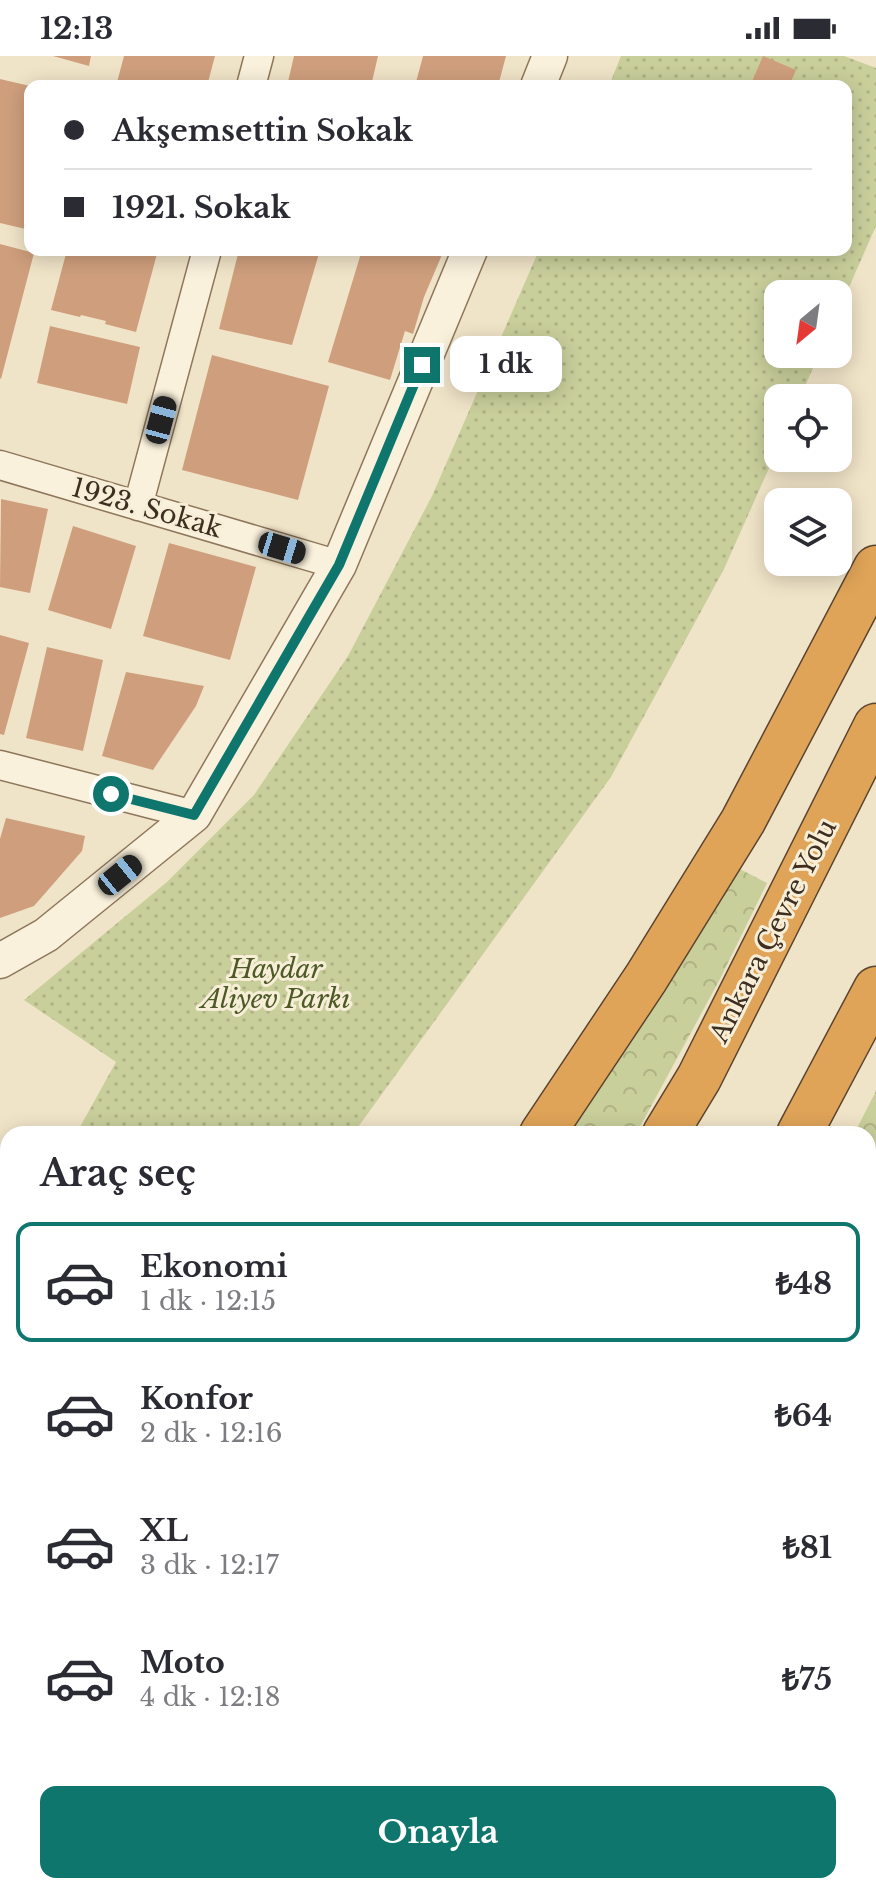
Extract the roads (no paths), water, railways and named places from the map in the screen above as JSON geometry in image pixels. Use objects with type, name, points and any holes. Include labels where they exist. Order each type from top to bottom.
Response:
[{"type":"highway","points":[[547,1126],[646,978],[743,821],[876,568]]},
{"type":"highway","name":"Ankara Çevre Yolu","points":[[670,1126],[699,1078],[876,726]]},
{"type":"highway","points":[[803,1126],[876,989]]},
{"type":"street","points":[[253,80],[259,56]]},
{"type":"street","points":[[540,80],[550,56]]},
{"type":"street","points":[[138,506],[205,256]]},
{"type":"street","points":[[0,961],[46,935],[194,815],[339,565],[468,256]]},
{"type":"street","name":"1923. Sokak","points":[[0,465],[339,565]]},
{"type":"street","points":[[0,765],[194,815]]},
{"type":"park label","name":"Haydar Aliyev Parkı","points":[[276,984]]}]
